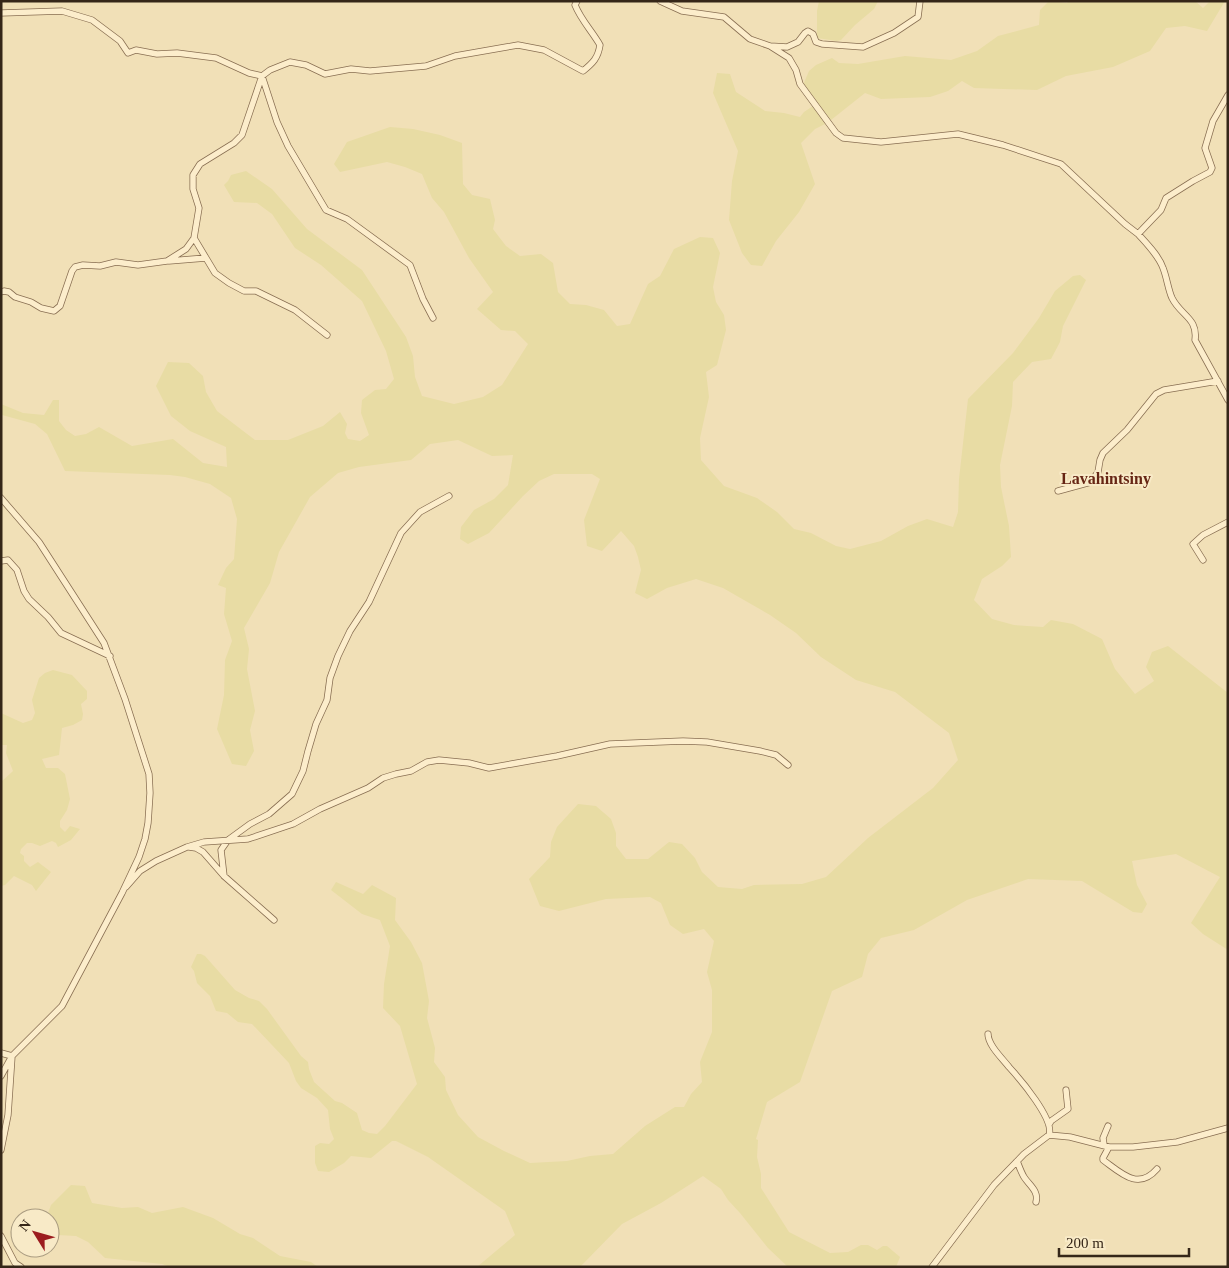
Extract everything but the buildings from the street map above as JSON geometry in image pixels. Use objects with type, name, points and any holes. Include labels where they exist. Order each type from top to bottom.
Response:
[{"type":"street","points":[[167,261],[186,248],[194,238],[199,208],[194,189],[194,175],[200,164],[234,143],[242,135],[262,76],[270,70],[290,62],[306,64],[325,74],[351,69],[370,71],[426,66],[455,56],[518,45],[544,50],[583,71],[594,63],[600,45],[592,31],[581,19],[575,5],[577,1]]},
{"type":"street","points":[[660,1],[682,10],[724,17],[750,39],[770,46],[789,58],[796,70],[800,84],[836,133],[844,138],[881,142],[958,134],[1003,145],[1061,164],[1138,234],[1163,267],[1172,298],[1182,313],[1193,323],[1196,332],[1195,340],[1228,400]]},
{"type":"street","points":[[770,46],[787,47],[798,42],[808,31],[813,34],[816,42],[822,44],[863,47],[894,33],[918,17],[920,1]]},
{"type":"street","points":[[1,14],[62,11],[92,20],[120,41],[128,53],[136,50],[157,54],[177,53],[216,58],[249,73],[262,76]]},
{"type":"street","points":[[262,76],[277,122],[288,146],[310,186],[326,210],[347,219],[410,265],[423,299],[433,318]]},
{"type":"street","points":[[1138,234],[1161,210],[1166,198],[1193,180],[1210,172],[1212,168],[1205,148],[1213,121],[1228,95]]},
{"type":"street","points":[[194,238],[214,273],[244,292],[256,290],[278,303],[295,310],[327,335]]},
{"type":"street","points":[[1,292],[9,292],[15,297],[31,302],[41,308],[54,311],[60,306],[75,267],[83,265],[100,266],[116,262],[138,265],[206,258]]},
{"type":"street","points":[[1058,491],[1091,482],[1098,472],[1103,453],[1127,430],[1156,394],[1164,390],[1218,380]]},
{"type":"street","points":[[224,876],[221,850],[228,840],[250,824],[269,814],[292,794],[303,771],[310,742],[327,700],[330,678],[338,656],[350,631],[369,602],[401,533],[420,512],[449,496]]},
{"type":"street","points":[[1,498],[39,542],[104,642],[149,774],[150,793],[148,823],[139,857],[122,893],[62,1006],[12,1056],[1,1076]]},
{"type":"street","points":[[1203,560],[1193,544],[1228,522]]},
{"type":"street","points":[[1,561],[8,560],[17,570],[24,591],[29,599],[61,633],[110,656]]},
{"type":"street","points":[[122,893],[140,871],[156,861],[187,847],[204,842],[248,839],[293,824],[368,788],[383,778],[411,771],[426,762],[470,764],[489,768],[610,744],[683,741],[707,742],[760,751],[776,755],[788,765]]},
{"type":"street","points":[[187,847],[196,848],[203,852],[224,876],[274,920]]},
{"type":"street","points":[[139,857],[148,863],[156,861]]},
{"type":"street","points":[[988,1034],[988,1039],[1001,1057],[1043,1110],[1050,1124],[1050,1136]]},
{"type":"street","points":[[1,1053],[12,1056]]},
{"type":"street","points":[[1,1150],[8,1115],[12,1056]]},
{"type":"street","points":[[1050,1124],[1051,1121],[1068,1109],[1066,1090]]},
{"type":"street","points":[[1108,1126],[1103,1138],[1107,1146],[1103,1160],[1126,1177],[1142,1179],[1152,1175],[1157,1169]]},
{"type":"street","points":[[932,1267],[985,1195],[1024,1154],[1050,1136],[1070,1137],[1107,1146],[1133,1147],[1177,1142],[1226,1130]]},
{"type":"street","points":[[1017,1161],[1025,1178],[1036,1192],[1036,1202]]},
{"type":"street","points":[[1,1236],[15,1263],[21,1267]]},
{"type":"shaded area","points":[[819,1],[878,1],[874,9],[841,40],[837,41],[817,38]]},
{"type":"shaded area","points":[[1049,1],[1067,3],[1069,1],[1195,1],[1203,8],[1210,1],[1225,1],[1207,31],[1185,26],[1166,28],[1150,51],[1113,67],[1066,76],[1037,90],[974,88],[962,81],[948,91],[930,97],[881,99],[865,93],[831,120],[803,85],[809,71],[816,65],[832,58],[839,63],[858,64],[905,56],[951,60],[977,51],[998,36],[1039,25],[1040,10]]},
{"type":"shaded area","points":[[717,73],[730,74],[736,92],[765,111],[800,117],[813,106],[827,123],[815,129],[801,143],[815,184],[799,212],[776,241],[762,266],[751,265],[742,253],[729,220],[732,181],[738,151],[713,93]]},
{"type":"shaded area","points":[[390,127],[413,129],[440,135],[462,143],[463,184],[472,195],[490,199],[495,220],[493,229],[506,246],[520,256],[541,254],[553,263],[558,292],[570,304],[586,305],[604,310],[617,326],[630,324],[648,284],[660,276],[674,249],[700,237],[713,238],[720,253],[713,287],[716,302],[724,315],[726,330],[717,365],[706,372],[709,397],[700,438],[701,460],[724,486],[757,498],[777,512],[794,529],[811,533],[836,546],[850,549],[881,541],[908,526],[927,519],[953,527],[958,512],[959,479],[968,399],[1013,353],[1039,318],[1055,291],[1073,276],[1080,275],[1086,280],[1063,326],[1060,342],[1051,359],[1032,362],[1013,382],[1012,406],[1000,465],[1001,487],[1009,526],[1011,557],[1002,566],[982,579],[974,600],[992,619],[1014,625],[1043,627],[1051,620],[1073,624],[1102,639],[1115,669],[1135,694],[1154,681],[1146,667],[1152,652],[1168,646],[1228,693],[1228,950],[1203,934],[1191,923],[1220,877],[1176,854],[1132,861],[1137,885],[1147,904],[1142,913],[1133,912],[1082,881],[1028,879],[967,900],[914,930],[881,938],[868,954],[862,977],[832,991],[800,1082],[767,1102],[756,1139],[758,1140],[757,1157],[761,1174],[761,1188],[789,1232],[830,1253],[848,1252],[861,1245],[868,1245],[877,1250],[887,1246],[900,1257],[896,1267],[788,1267],[768,1248],[721,1189],[703,1176],[661,1203],[622,1224],[580,1267],[477,1267],[515,1235],[505,1211],[428,1157],[396,1141],[392,1141],[371,1158],[351,1156],[344,1163],[329,1172],[318,1171],[315,1163],[315,1146],[320,1143],[329,1144],[334,1139],[330,1129],[328,1110],[317,1098],[301,1088],[289,1063],[252,1024],[238,1022],[227,1013],[216,1011],[210,996],[197,983],[191,967],[197,954],[201,954],[205,956],[235,990],[259,1001],[267,1009],[301,1056],[308,1062],[314,1082],[335,1101],[342,1103],[357,1113],[362,1130],[377,1134],[417,1084],[400,1026],[383,1008],[384,984],[390,946],[380,920],[362,914],[331,890],[336,882],[363,894],[372,885],[396,898],[395,920],[411,942],[422,963],[429,1001],[427,1018],[435,1048],[434,1062],[445,1077],[446,1090],[458,1115],[478,1137],[530,1163],[567,1161],[613,1154],[645,1126],[675,1107],[684,1107],[691,1094],[702,1082],[700,1062],[712,1032],[712,990],[707,972],[714,941],[704,929],[683,934],[670,925],[661,903],[650,897],[606,899],[559,911],[540,906],[529,879],[550,857],[551,842],[557,827],[578,804],[596,806],[611,819],[616,833],[616,846],[626,859],[648,859],[669,842],[682,844],[695,858],[702,872],[718,887],[742,889],[754,885],[802,884],[826,877],[868,838],[933,788],[958,760],[949,733],[895,692],[856,680],[821,657],[796,633],[770,615],[723,588],[696,579],[667,588],[647,599],[635,593],[641,570],[634,546],[621,531],[602,551],[587,546],[584,520],[600,479],[592,474],[554,474],[539,481],[489,533],[468,544],[460,539],[461,527],[474,510],[494,499],[508,485],[513,455],[492,456],[458,440],[430,444],[411,460],[359,467],[338,473],[310,497],[279,552],[270,583],[244,628],[249,649],[247,669],[255,711],[250,730],[254,751],[246,766],[232,764],[217,729],[224,695],[225,660],[232,641],[224,614],[226,588],[218,585],[226,568],[234,559],[237,519],[231,498],[210,484],[185,477],[65,471],[47,434],[35,424],[2,415],[1,404],[23,413],[44,415],[53,400],[59,400],[59,421],[66,430],[75,436],[86,434],[99,427],[132,446],[173,439],[203,463],[227,467],[226,447],[190,431],[171,416],[156,386],[168,362],[189,363],[203,376],[206,392],[217,411],[255,440],[288,440],[323,426],[340,412],[347,424],[345,433],[348,439],[360,441],[369,435],[361,413],[362,400],[375,390],[386,389],[394,379],[386,351],[362,301],[321,265],[295,248],[272,214],[257,203],[234,202],[224,185],[231,175],[246,171],[272,189],[307,229],[362,270],[406,337],[413,356],[415,377],[422,396],[454,404],[483,397],[502,385],[528,344],[515,331],[501,330],[477,309],[493,292],[469,258],[444,212],[432,198],[422,174],[387,162],[340,172],[334,164],[347,142]]},
{"type":"shaded area","points":[[53,670],[72,675],[87,691],[87,699],[81,704],[82,720],[62,728],[59,755],[42,759],[46,768],[58,768],[65,774],[70,799],[67,810],[60,821],[60,827],[65,832],[70,826],[80,829],[71,840],[58,847],[52,841],[40,846],[27,843],[21,849],[20,853],[24,856],[24,861],[30,867],[38,862],[51,872],[36,891],[32,885],[14,876],[5,885],[1,886],[1,782],[13,771],[6,753],[7,745],[1,745],[1,713],[23,723],[32,720],[35,713],[32,700],[39,678]]},
{"type":"shaded area","points":[[71,1185],[85,1186],[92,1203],[122,1208],[138,1207],[152,1213],[183,1207],[213,1218],[240,1234],[253,1238],[280,1256],[311,1262],[318,1267],[170,1267],[162,1264],[105,1258],[88,1242],[76,1236],[60,1235],[60,1208],[50,1208]]},
{"type":"district","name":"Lavahintsiny","points":[[1106,478]]}]
